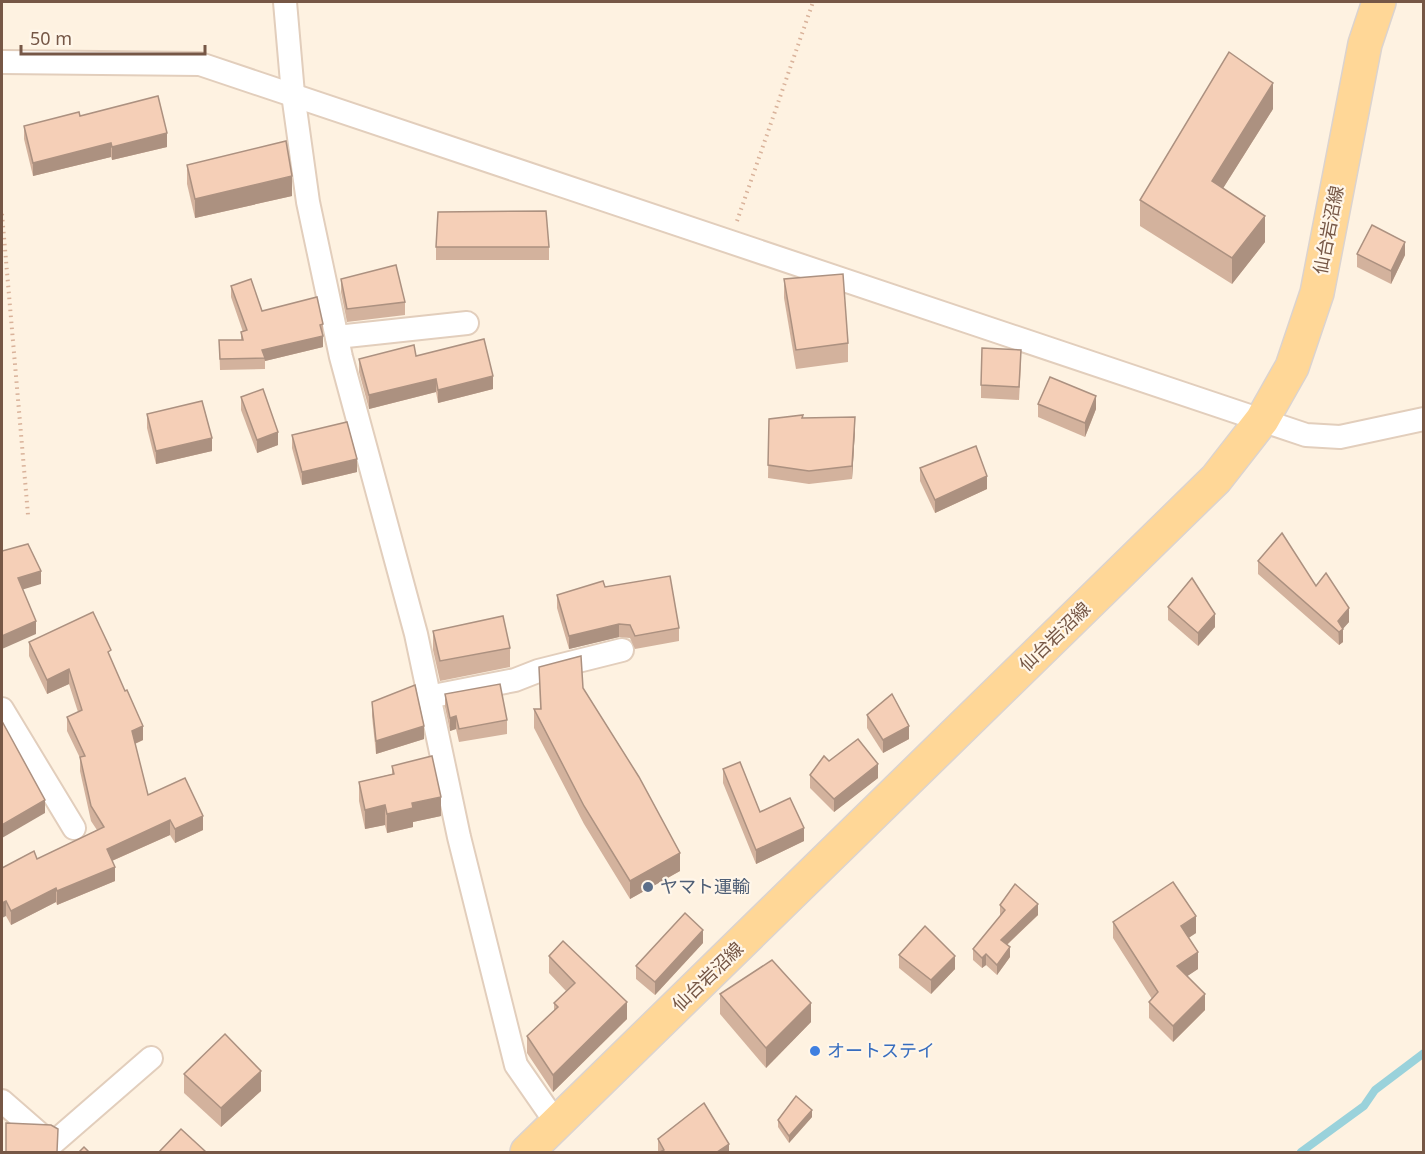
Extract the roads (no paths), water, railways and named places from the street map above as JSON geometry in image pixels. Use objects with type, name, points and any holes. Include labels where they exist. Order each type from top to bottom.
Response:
[{"type":"main road","name":"仙台岩沼線","points":[[527,1152],[1216,479],[1262,420],[1292,367],[1317,293],[1365,44],[1379,2]]},
{"type":"street","points":[[285,2],[292,94],[308,202],[337,337],[416,634],[428,697],[516,1065],[556,1124]]},
{"type":"street","points":[[2,62],[200,64],[1306,435],[1340,436],[1424,419]]},
{"type":"street","points":[[337,337],[467,323]]},
{"type":"street","points":[[428,697],[515,680],[538,671],[622,650]]},
{"type":"street","points":[[2,709],[74,828]]},
{"type":"street","points":[[2,1101],[57,1148],[151,1058]]},
{"type":"waterway","points":[[1301,1152],[1364,1106],[1375,1090],[1424,1053]]},
{"type":"place","name":"ヤマト運輸","points":[[648,887]]},
{"type":"place","name":"オートステイ","points":[[815,1051]]}]
